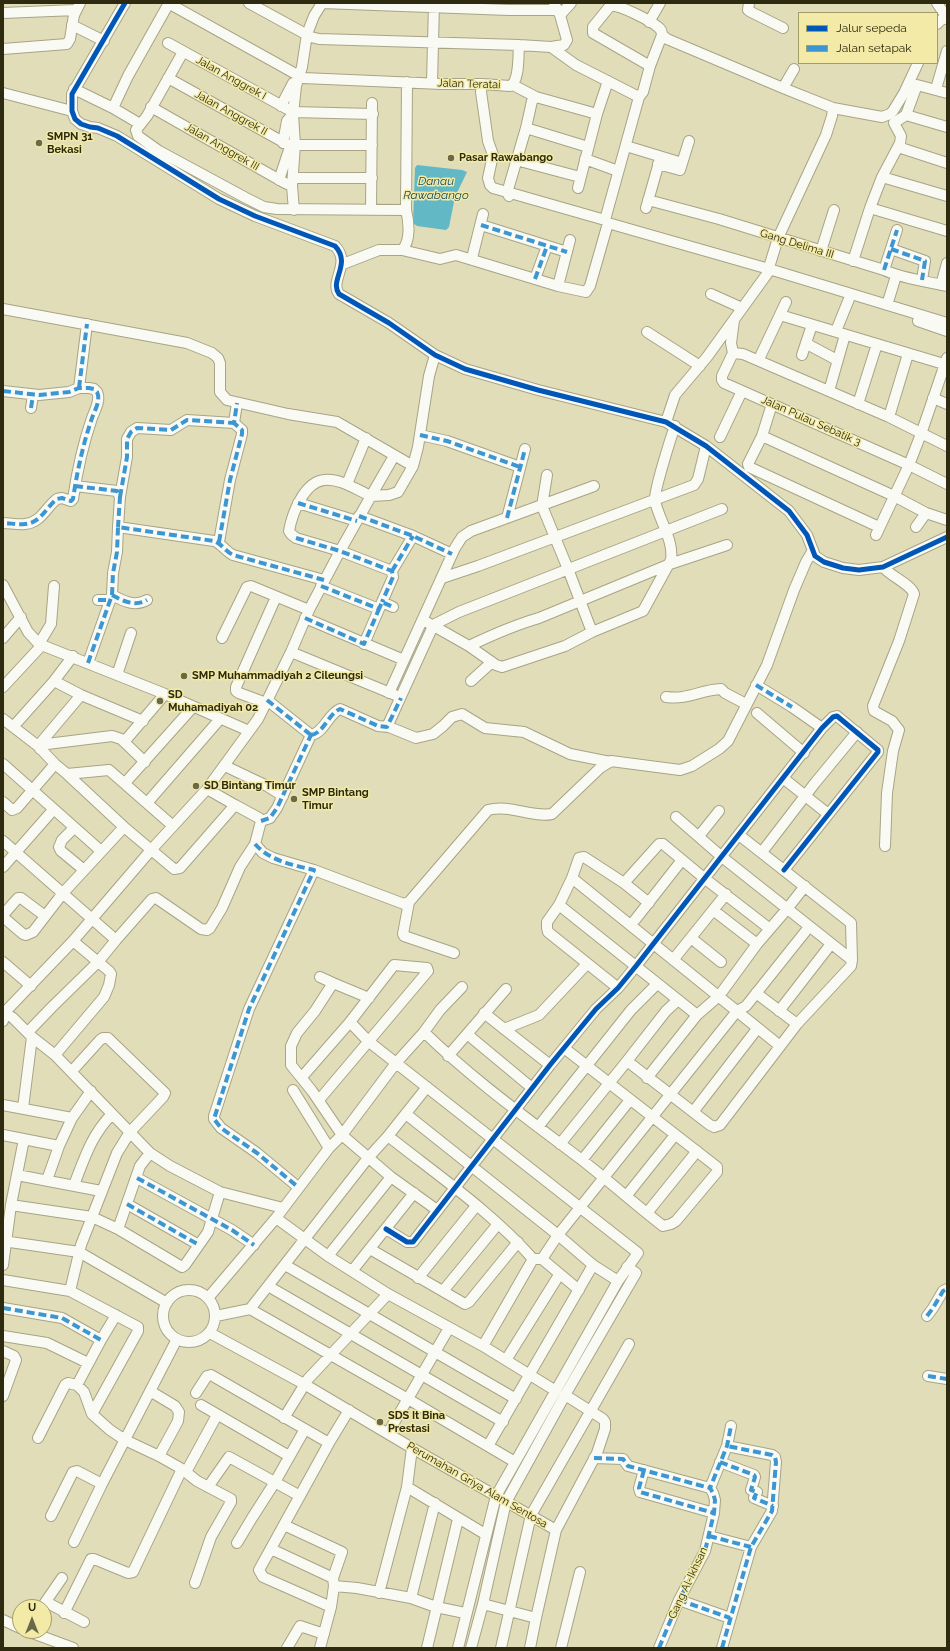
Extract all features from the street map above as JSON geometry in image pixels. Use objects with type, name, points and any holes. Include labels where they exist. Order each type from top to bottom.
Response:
[{"type":"street","points":[[125,3],[104,41],[74,89],[71,98],[72,111],[75,119],[81,124],[98,128],[117,136],[220,199],[255,216],[335,246],[339,252],[343,264],[337,286],[339,294],[389,323],[435,355],[456,366],[538,390],[670,424],[706,446],[789,511],[807,535],[818,559],[836,566],[859,570],[883,567],[947,537]]},
{"type":"street","points":[[113,108],[128,76],[169,3],[298,75]]},
{"type":"street","points":[[249,3],[314,38],[322,40],[551,47],[564,45],[567,40],[557,9]]},
{"type":"street","points":[[282,106],[302,67],[307,34],[314,16],[322,3],[434,5],[509,10],[557,9],[571,3]]},
{"type":"street","points":[[649,22],[660,3]]},
{"type":"street","points":[[749,3],[748,10],[783,28]]},
{"type":"street","points":[[937,3],[947,18],[938,23]]},
{"type":"street","points":[[432,83],[434,5]]},
{"type":"street","points":[[650,66],[592,31],[593,27],[610,6],[613,5],[621,7],[657,26],[662,32],[662,35],[667,39],[783,88],[833,108],[877,116],[886,116],[892,119],[901,136],[898,147],[882,177],[870,208],[853,262]]},
{"type":"street","points":[[3,12],[78,6],[72,25],[70,39],[66,45],[3,48]]},
{"type":"street","points":[[72,25],[104,41]]},
{"type":"street","points":[[343,264],[379,250],[402,250],[412,254],[440,259],[447,258],[452,255],[472,258],[558,286],[586,292],[589,290],[607,224],[618,171],[639,98],[643,92],[650,66],[662,35]]},
{"type":"street","name":"Jalan Anggrek I","points":[[168,43],[293,113]]},
{"type":"street","name":"Jalan Teratai","points":[[298,75],[306,78],[510,86],[513,85],[517,77],[519,45]]},
{"type":"street","points":[[551,47],[566,59],[639,98]]},
{"type":"street","points":[[936,89],[947,51]]},
{"type":"street","points":[[183,52],[151,107],[136,129],[137,135],[159,151],[262,206],[294,210],[406,210]]},
{"type":"street","points":[[892,119],[918,64]]},
{"type":"street","points":[[783,88],[794,68]]},
{"type":"street","points":[[294,210],[291,146],[287,121],[293,113],[298,75]]},
{"type":"street","name":"Jalan Anggrek II","points":[[168,78],[291,146]]},
{"type":"street","points":[[402,250],[406,244],[408,225],[406,210],[407,82]]},
{"type":"street","points":[[578,188],[597,114],[608,82]]},
{"type":"street","points":[[482,84],[481,92],[488,141],[493,155],[488,178],[490,185],[493,188],[508,192],[508,195],[607,224],[698,248],[697,250],[699,252],[887,304],[947,323]]},
{"type":"street","points":[[513,85],[536,97],[597,114]]},
{"type":"street","points":[[906,116],[917,85],[947,93]]},
{"type":"street","points":[[74,89],[113,108],[140,124]]},
{"type":"street","points":[[3,93],[72,111]]},
{"type":"street","points":[[508,192],[532,101],[536,97]]},
{"type":"street","points":[[371,210],[372,103]]},
{"type":"street","name":"Jalan Anggrek III","points":[[151,107],[279,180],[293,182]]},
{"type":"street","points":[[422,620],[469,646],[502,667],[565,646],[592,632],[643,611],[670,564],[672,552],[654,499],[675,395],[700,366],[768,271],[778,238],[826,135],[833,108]]},
{"type":"street","points":[[293,113],[373,114]]},
{"type":"street","points":[[892,119],[906,116],[946,124]]},
{"type":"street","points":[[526,128],[588,147]]},
{"type":"street","points":[[626,146],[680,170],[689,140]]},
{"type":"street","points":[[291,146],[372,145]]},
{"type":"street","points":[[279,180],[291,146]]},
{"type":"street","points":[[898,147],[947,163]]},
{"type":"street","points":[[585,159],[618,171]]},
{"type":"street","points":[[516,160],[580,177]]},
{"type":"street","name":"Gang Delima III","points":[[659,161],[647,204],[719,219],[853,262],[884,270],[896,276],[922,280],[944,286]]},
{"type":"street","points":[[882,177],[947,196]]},
{"type":"street","points":[[293,182],[372,178]]},
{"type":"street","points":[[870,208],[947,231]]},
{"type":"street","points":[[821,251],[834,210]]},
{"type":"street","points":[[472,258],[483,214]]},
{"type":"street","points":[[481,225],[567,252]]},
{"type":"street","points":[[884,270],[896,230]]},
{"type":"street","points":[[558,286],[570,240]]},
{"type":"street","points":[[535,279],[546,246]]},
{"type":"street","points":[[890,249],[925,261],[922,280]]},
{"type":"street","points":[[944,286],[947,263]]},
{"type":"street","points":[[768,271],[947,331]]},
{"type":"street","points":[[887,304],[896,276]]},
{"type":"street","points":[[711,294],[742,308]]},
{"type":"street","points":[[829,391],[838,360],[840,333],[849,299]]},
{"type":"street","points":[[758,359],[786,302]]},
{"type":"street","points":[[3,309],[187,343],[216,355],[220,363],[220,392],[227,400],[288,414],[332,420],[414,466]]},
{"type":"street","points":[[772,404],[762,436],[748,464],[750,468],[877,531],[909,465],[946,362],[908,354],[780,315]]},
{"type":"street","points":[[734,319],[731,343],[733,353],[743,354],[758,359],[889,417],[947,446]]},
{"type":"street","points":[[79,388],[87,324]]},
{"type":"street","points":[[802,355],[807,344],[812,324]]},
{"type":"street","points":[[647,332],[700,366]]},
{"type":"street","points":[[807,344],[838,360]]},
{"type":"street","points":[[858,404],[877,344]]},
{"type":"street","name":"Jalan Pulau Sebatik 3","points":[[733,353],[723,373],[722,379],[724,383],[909,465],[947,484]]},
{"type":"street","points":[[889,417],[908,354]]},
{"type":"street","points":[[392,571],[340,551],[296,538],[289,531],[298,503],[304,494],[320,481],[326,479],[347,484],[371,496],[389,495],[398,492],[414,466],[429,376],[435,355]]},
{"type":"street","points":[[3,392],[32,395],[69,392],[79,388],[94,389],[99,398],[89,428],[72,501],[57,499],[33,523],[24,525],[3,523]]},
{"type":"street","points":[[720,437],[742,391]]},
{"type":"street","points":[[31,408],[32,395]]},
{"type":"street","points":[[933,398],[947,404]]},
{"type":"street","points":[[234,423],[237,403]]},
{"type":"street","points":[[88,663],[111,598],[113,573],[117,552],[120,497],[127,439],[131,432],[137,428],[171,430],[187,420],[234,423],[242,430],[230,480],[219,542]]},
{"type":"street","points":[[420,435],[448,441],[520,467]]},
{"type":"street","points":[[762,436],[894,496],[926,513],[947,520]]},
{"type":"street","points":[[347,484],[366,438]]},
{"type":"street","points":[[442,578],[478,566],[654,499],[680,491],[695,483],[706,446]]},
{"type":"street","points":[[507,518],[524,449]]},
{"type":"street","points":[[283,1208],[220,1192],[170,1166],[150,1153],[55,1055],[30,1035],[13,1018],[3,1015],[73,941],[91,918],[206,789],[225,766],[258,719],[323,583],[394,456]]},
{"type":"street","points":[[547,475],[542,506],[581,601],[592,632]]},
{"type":"street","points":[[75,486],[112,489],[116,491],[120,497]]},
{"type":"street","points":[[389,693],[458,542],[465,535],[594,486]]},
{"type":"street","points":[[298,503],[358,518],[413,536],[452,554]]},
{"type":"street","points":[[387,727],[433,626],[450,615],[722,509]]},
{"type":"street","points":[[916,527],[926,513]]},
{"type":"street","points":[[118,527],[219,542],[225,550],[232,555],[323,583],[381,606],[393,607]]},
{"type":"street","points":[[364,644],[393,577],[392,571],[413,536]]},
{"type":"street","points":[[469,646],[522,623],[539,618],[670,564],[727,545]]},
{"type":"street","points":[[454,953],[404,936],[403,934],[409,902],[487,811],[500,808],[552,814],[600,768],[613,760],[675,770],[692,766],[719,749],[728,740],[767,665],[794,590],[808,557],[813,550]]},
{"type":"street","points":[[883,567],[894,577],[913,590],[914,594],[899,641],[873,706],[874,711],[892,721],[900,730],[893,751],[886,793],[885,846]]},
{"type":"street","points":[[3,687],[40,644],[52,624],[54,586]]},
{"type":"street","points":[[222,638],[247,587],[251,586],[276,597],[364,644],[404,660]]},
{"type":"street","points":[[4,589],[28,632],[40,644],[165,694],[249,731]]},
{"type":"street","points":[[276,597],[236,686],[236,691],[266,702],[311,734],[317,733],[330,717],[340,709],[378,726],[387,727],[414,738],[421,738],[433,734],[440,730],[454,716],[463,715],[485,728],[524,732],[570,754],[610,762]]},
{"type":"street","points":[[98,600],[111,598],[134,603],[141,603],[147,600]]},
{"type":"street","points":[[3,638],[21,617]]},
{"type":"street","points":[[117,675],[131,632]]},
{"type":"street","points":[[291,652],[401,698]]},
{"type":"street","points":[[13,728],[54,681],[73,656]]},
{"type":"street","points":[[471,681],[492,662]]},
{"type":"street","points":[[54,681],[81,695],[143,721]]},
{"type":"street","points":[[756,685],[792,707],[822,728]]},
{"type":"street","points":[[666,697],[686,697],[706,691],[721,689],[725,693],[746,704]]},
{"type":"street","points":[[124,742],[165,694]]},
{"type":"street","points":[[39,747],[81,695]]},
{"type":"street","points":[[125,783],[193,707]]},
{"type":"street","points":[[757,713],[804,753]]},
{"type":"street","points":[[386,1228],[407,1242],[413,1242],[514,1109],[596,1009],[618,988],[636,966],[804,753],[822,728],[835,716],[857,732],[878,750],[878,752],[784,870]]},
{"type":"street","points":[[148,803],[220,718]]},
{"type":"street","points":[[3,719],[39,747],[55,764],[124,827],[172,867],[180,868],[236,805]]},
{"type":"street","points":[[762,852],[857,732]]},
{"type":"street","points":[[23,1108],[30,1035],[52,1007],[98,962],[154,898],[201,930],[207,930],[222,908],[240,866],[255,844],[261,821],[272,815],[283,796],[311,734]]},
{"type":"street","points":[[39,747],[47,744],[112,736],[118,737],[145,762]]},
{"type":"street","points":[[3,764],[101,852]]},
{"type":"street","points":[[3,802],[14,810],[55,764]]},
{"type":"street","points":[[225,766],[267,786],[283,796]]},
{"type":"street","points":[[67,774],[109,770],[173,826]]},
{"type":"street","points":[[783,778],[828,814]]},
{"type":"street","points":[[206,789],[256,815],[261,821]]},
{"type":"street","points":[[3,868],[53,810]]},
{"type":"street","points":[[699,836],[719,811]]},
{"type":"street","points":[[676,817],[808,927],[852,960]]},
{"type":"street","points":[[45,916],[21,898],[18,898],[3,916],[20,932],[26,935],[33,932],[63,893],[124,827]]},
{"type":"street","points":[[74,828],[62,840],[59,847],[61,851],[84,870]]},
{"type":"street","points":[[627,1061],[647,1078],[710,1125],[714,1127],[720,1125],[797,1024],[851,966],[851,923],[739,834]]},
{"type":"street","points":[[3,841],[116,940]]},
{"type":"street","points":[[255,844],[263,853],[273,858],[314,870],[402,904],[409,902]]},
{"type":"street","points":[[624,883],[659,844],[663,844],[770,929]]},
{"type":"street","points":[[618,988],[547,931],[547,922],[559,905],[572,878],[579,858],[584,856],[624,883],[649,903]]},
{"type":"street","points":[[631,925],[682,860]]},
{"type":"street","points":[[298,1187],[257,1154],[221,1128],[216,1123],[214,1116],[249,1009],[314,870]]},
{"type":"street","points":[[572,878],[719,996],[757,1029],[780,1046]]},
{"type":"street","points":[[647,1078],[697,1015],[719,996],[757,944],[788,909],[805,886]]},
{"type":"street","points":[[673,960],[726,894]]},
{"type":"street","points":[[559,905],[697,1015]]},
{"type":"street","points":[[713,910],[757,944]]},
{"type":"street","points":[[483,1346],[537,1259],[580,1209],[670,1094],[737,1012],[746,1006],[808,927]]},
{"type":"street","points":[[691,938],[721,962]]},
{"type":"street","points":[[55,1055],[104,997],[108,990],[110,974],[73,941]]},
{"type":"street","points":[[779,1011],[831,944]]},
{"type":"street","points":[[3,962],[31,986]]},
{"type":"street","points":[[504,1029],[539,1015],[587,964]]},
{"type":"street","points":[[302,1077],[350,1022],[394,965],[424,967],[427,969],[428,971],[368,1040],[319,1100]]},
{"type":"street","points":[[320,977],[369,998]]},
{"type":"street","points":[[333,983],[315,1011],[293,1040],[291,1051],[292,1065],[319,1100],[342,1135],[390,1177],[437,1210]]},
{"type":"street","points":[[538,1127],[631,1010],[657,984]]},
{"type":"street","points":[[208,1298],[276,1218],[329,1148],[342,1135],[396,1062],[424,1032],[440,1010],[462,986]]},
{"type":"street","points":[[448,1056],[506,989]]},
{"type":"street","points":[[756,993],[797,1024]]},
{"type":"street","points":[[560,1144],[666,1011],[678,1000]]},
{"type":"street","points":[[484,1013],[550,1065]]},
{"type":"street","points":[[350,1022],[368,1040],[580,1209],[638,1253],[618,1281],[506,1502],[483,1604],[471,1648]]},
{"type":"street","points":[[693,1112],[757,1029]]},
{"type":"street","points":[[424,1032],[448,1056],[514,1109],[627,1195],[663,1226],[674,1223],[717,1172],[717,1166],[564,1048]]},
{"type":"street","points":[[467,1034],[532,1088]]},
{"type":"street","points":[[70,1291],[79,1252],[116,1153],[130,1132],[163,1097],[164,1091],[106,1037],[100,1040],[72,1072]]},
{"type":"street","points":[[216,1316],[250,1308],[368,1158],[388,1136],[427,1087]]},
{"type":"street","points":[[293,1090],[329,1148]]},
{"type":"street","points":[[47,1180],[59,1146],[72,1118],[91,1091]]},
{"type":"street","points":[[582,1160],[630,1100]]},
{"type":"street","points":[[3,1106],[23,1108],[72,1118]]},
{"type":"street","points":[[74,1185],[92,1139],[112,1114]]},
{"type":"street","points":[[406,1114],[558,1235],[593,1265],[618,1281]]},
{"type":"street","points":[[627,1195],[675,1134]]},
{"type":"street","points":[[3,1135],[59,1146]]},
{"type":"street","points":[[388,1136],[455,1188],[537,1259],[579,1290]]},
{"type":"street","points":[[3,1265],[11,1205],[24,1139]]},
{"type":"street","points":[[647,1213],[697,1151]]},
{"type":"street","points":[[118,1229],[140,1166],[150,1153]]},
{"type":"street","points":[[17,1175],[101,1191]]},
{"type":"street","points":[[328,1256],[390,1177]]},
{"type":"street","points":[[137,1178],[232,1230],[254,1245]]},
{"type":"street","points":[[11,1205],[92,1217],[118,1229],[181,1267],[185,1265],[208,1232],[220,1192]]},
{"type":"street","points":[[352,1271],[414,1193]]},
{"type":"street","points":[[127,1204],[199,1245]]},
{"type":"street","points":[[418,1278],[476,1206]]},
{"type":"street","points":[[276,1218],[328,1256],[388,1294],[483,1346],[603,1419],[606,1425],[603,1437],[594,1458],[556,1530],[530,1648]]},
{"type":"street","points":[[443,1291],[498,1224]]},
{"type":"street","points":[[5,1241],[79,1252],[167,1303]]},
{"type":"street","points":[[370,1249],[463,1303],[468,1302],[518,1242]]},
{"type":"street","points":[[285,1265],[516,1399]]},
{"type":"street","points":[[488,1446],[593,1265]]},
{"type":"street","points":[[458,1648],[485,1534],[496,1496],[515,1462],[561,1393],[636,1273],[627,1267]]},
{"type":"street","points":[[506,1360],[560,1275]]},
{"type":"street","points":[[3,1280],[70,1291],[138,1327],[138,1331],[92,1414]]},
{"type":"street","points":[[268,1286],[503,1422]]},
{"type":"street","points":[[927,1316],[942,1291],[947,1289]]},
{"type":"street","points":[[194,1290],[202,1293],[212,1303],[216,1316],[210,1333],[194,1342],[177,1339],[168,1331],[164,1320],[163,1314],[167,1303],[179,1292],[194,1290]]},
{"type":"street","points":[[284,1418],[304,1384],[388,1294]]},
{"type":"street","points":[[3,1308],[62,1318],[101,1340]]},
{"type":"street","points":[[250,1308],[515,1462]]},
{"type":"street","points":[[77,1385],[116,1315]]},
{"type":"street","points":[[388,1433],[449,1328]]},
{"type":"street","name":"Perumahan Griya Alam Sentosa","points":[[210,1333],[304,1384],[412,1448],[556,1530]]},
{"type":"street","points":[[3,1336],[47,1342],[88,1363]]},
{"type":"street","points":[[74,1542],[102,1484],[177,1339]]},
{"type":"street","points":[[501,1648],[531,1515],[592,1411],[629,1344]]},
{"type":"street","points":[[3,1351],[14,1356],[16,1360],[3,1396]]},
{"type":"street","points":[[196,1394],[207,1376],[211,1375],[329,1443]]},
{"type":"street","points":[[928,1376],[947,1379]]},
{"type":"street","points":[[38,1438],[63,1388],[68,1383],[77,1385],[84,1392],[92,1414],[110,1430],[125,1440],[184,1470],[197,1481],[230,1498],[231,1501],[211,1537],[195,1582]]},
{"type":"street","points":[[150,1391],[175,1406],[179,1412],[178,1421],[159,1456]]},
{"type":"street","points":[[201,1405],[289,1456]]},
{"type":"street","points":[[331,1607],[261,1575],[259,1572],[329,1443],[349,1410]]},
{"type":"street","points":[[64,1613],[91,1559],[128,1573],[132,1572],[184,1470],[216,1415]]},
{"type":"street","points":[[594,1458],[623,1459],[625,1460],[627,1466],[710,1488],[727,1446],[730,1426]]},
{"type":"street","points":[[237,1543],[276,1482],[305,1429]]},
{"type":"street","points":[[722,1648],[751,1547],[770,1518],[773,1506],[776,1462],[775,1457],[727,1446]]},
{"type":"street","points":[[379,1593],[406,1487],[412,1448]]},
{"type":"street","points":[[208,1487],[229,1457],[300,1496]]},
{"type":"street","points":[[720,1462],[754,1475],[755,1477],[751,1490],[757,1492],[754,1498],[773,1506]]},
{"type":"street","points":[[644,1470],[639,1488],[640,1492],[714,1513]]},
{"type":"street","points":[[51,1516],[73,1472],[77,1471],[102,1484]]},
{"type":"street","points":[[406,1487],[485,1534]]},
{"type":"street","name":"Gang Al-Ikhsan","points":[[659,1648],[679,1600],[704,1555],[714,1513],[715,1500],[710,1488]]},
{"type":"street","points":[[411,1598],[435,1503]]},
{"type":"street","points":[[427,1648],[458,1519]]},
{"type":"street","points":[[284,1525],[342,1552],[333,1582],[331,1607],[320,1648]]},
{"type":"street","points":[[709,1536],[751,1547]]},
{"type":"street","points":[[271,1549],[333,1582],[379,1593],[411,1598],[436,1607],[466,1613]]},
{"type":"street","points":[[561,1648],[580,1572]]},
{"type":"street","points":[[47,1599],[62,1578]]},
{"type":"street","points":[[679,1600],[730,1618]]},
{"type":"street","points":[[483,1604],[536,1618]]},
{"type":"street","points":[[52,1608],[84,1622]]},
{"type":"street","points":[[287,1648],[300,1626],[324,1634]]},
{"type":"street","points":[[46,1644],[73,1648]]},
{"type":"water","name":"Danau Rawabango","points":[[417,165],[462,170],[467,172],[455,197],[449,227],[446,230],[417,226],[413,223],[415,168]]},
{"type":"marked path","points":[[481,225],[567,252]]},
{"type":"marked path","points":[[884,270],[897,230]]},
{"type":"marked path","points":[[535,279],[547,246]]},
{"type":"marked path","points":[[891,249],[925,261],[922,280]]},
{"type":"marked path","points":[[79,388],[87,324]]},
{"type":"marked path","points":[[3,391],[39,395],[69,392],[79,388],[89,388],[94,389],[98,395],[97,405],[78,468],[73,499],[71,501],[62,498],[57,499],[39,518],[31,523],[3,523]]},
{"type":"marked path","points":[[31,408],[33,395]]},
{"type":"marked path","points":[[219,542],[230,480],[242,434],[242,430],[234,423],[237,403]]},
{"type":"marked path","points":[[120,497],[127,457],[127,439],[131,432],[137,428],[171,430],[187,420],[234,423]]},
{"type":"marked path","points":[[420,435],[447,441],[520,467]]},
{"type":"marked path","points":[[507,518],[525,449]]},
{"type":"marked path","points":[[75,486],[117,491],[120,497],[118,527]]},
{"type":"marked path","points":[[298,503],[357,521]]},
{"type":"marked path","points":[[359,516],[413,536],[452,554]]},
{"type":"marked path","points":[[88,663],[112,595],[113,573],[117,552],[118,527],[214,541],[219,543],[233,555],[324,580]]},
{"type":"marked path","points":[[392,571],[413,536]]},
{"type":"marked path","points":[[296,538],[340,551],[392,571],[393,577],[382,602]]},
{"type":"marked path","points":[[321,586],[379,609],[382,602],[393,607]]},
{"type":"marked path","points":[[112,595],[134,603],[147,600]]},
{"type":"marked path","points":[[98,600],[110,600]]},
{"type":"marked path","points":[[305,618],[364,644],[379,609]]},
{"type":"marked path","points":[[756,685],[792,707]]},
{"type":"marked path","points":[[311,735],[319,731],[332,715],[340,709],[378,726],[387,727],[401,698]]},
{"type":"marked path","points":[[267,700],[311,735]]},
{"type":"marked path","points":[[261,821],[270,818],[277,808],[311,735]]},
{"type":"marked path","points":[[255,844],[268,855],[282,862],[314,870],[249,1009],[214,1119],[221,1128],[257,1153],[298,1187]]},
{"type":"marked path","points":[[137,1178],[232,1230],[254,1245]]},
{"type":"marked path","points":[[127,1204],[199,1245]]},
{"type":"marked path","points":[[927,1316],[943,1291],[947,1289]]},
{"type":"marked path","points":[[3,1308],[62,1318],[101,1340]]},
{"type":"marked path","points":[[928,1376],[947,1379]]},
{"type":"marked path","points":[[659,1648],[679,1600],[705,1551],[714,1513],[715,1500],[710,1488],[727,1446],[731,1426]]},
{"type":"marked path","points":[[722,1648],[751,1547],[772,1511],[776,1462],[775,1457],[772,1455],[727,1446]]},
{"type":"marked path","points":[[594,1458],[623,1459],[628,1466],[710,1488]]},
{"type":"marked path","points":[[720,1462],[754,1475],[755,1477],[751,1490],[757,1492],[754,1498],[773,1506]]},
{"type":"marked path","points":[[644,1470],[639,1488],[640,1492],[714,1513]]},
{"type":"marked path","points":[[709,1536],[751,1547]]},
{"type":"marked path","points":[[679,1600],[730,1618]]},
{"type":"cycle path","points":[[125,3],[72,94],[72,111],[75,119],[81,124],[98,128],[117,136],[219,199],[255,216],[335,246],[340,253],[341,259],[337,283],[339,294],[389,323],[435,355],[465,369],[538,390],[666,422],[706,446],[789,511],[807,535],[815,556],[824,562],[843,568],[859,570],[883,567],[947,537]]},
{"type":"cycle path","points":[[386,1229],[407,1242],[413,1242],[550,1065],[596,1009],[618,988],[636,966],[822,728],[833,717],[837,716],[878,750],[878,752],[784,870]]},
{"type":"place","name":"SMPN 31 Bekasi","points":[[39,143]]},
{"type":"place","name":"Pasar Rawabango","points":[[451,158]]},
{"type":"place","name":"SMP Muhammadiyah 2 Cileungsi","points":[[184,676]]},
{"type":"place","name":"SD Muhamadiyah 02","points":[[160,701]]},
{"type":"place","name":"SD Bintang Timur","points":[[196,786]]},
{"type":"place","name":"SMP Bintang Timur","points":[[294,799]]},
{"type":"place","name":"SDS It Bina Prestasi","points":[[380,1422]]}]
